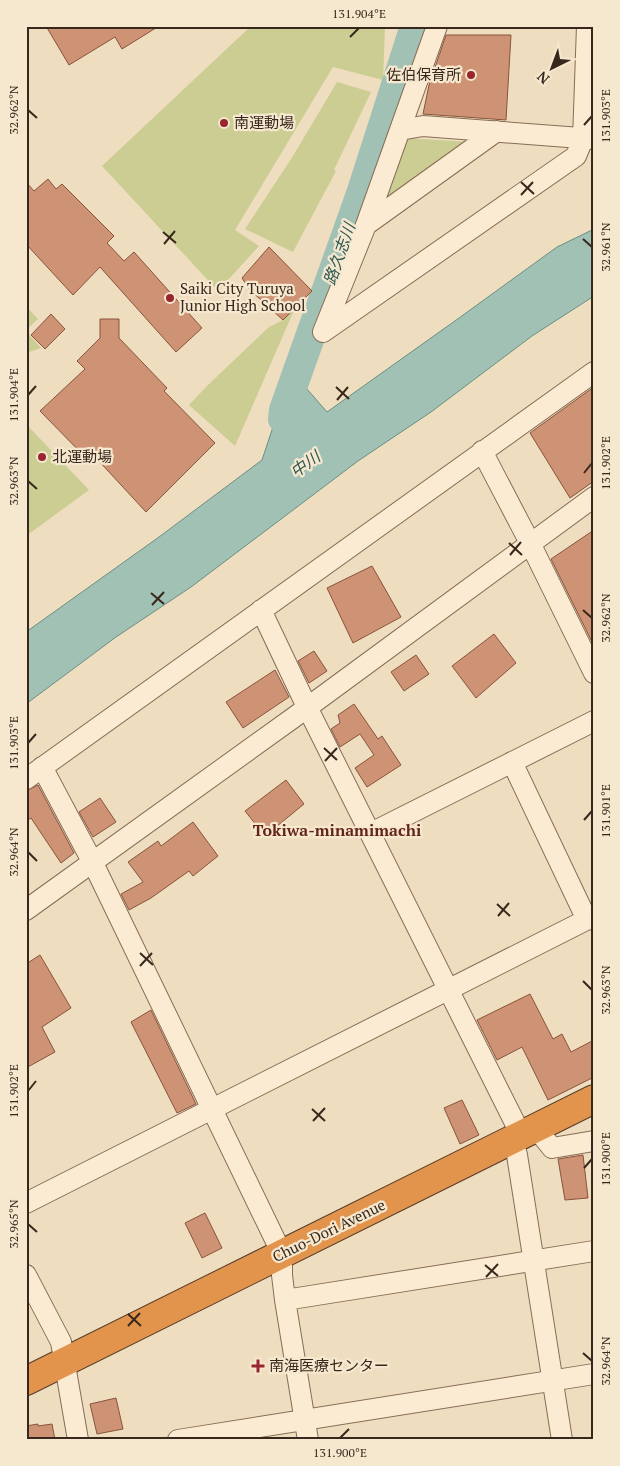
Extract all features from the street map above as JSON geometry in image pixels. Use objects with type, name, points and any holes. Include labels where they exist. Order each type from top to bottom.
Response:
[{"type":"highway","name":"Chuo-Dori Avenue","points":[[26,1381],[594,1100]]},
{"type":"street","points":[[437,26],[366,225],[323,332],[576,156],[588,139],[587,26]]},
{"type":"street","points":[[400,130],[422,126],[588,139]]},
{"type":"street","points":[[366,225],[497,131]]},
{"type":"street","points":[[26,779],[594,372]]},
{"type":"street","points":[[482,451],[594,673]]},
{"type":"street","points":[[26,910],[594,497]]},
{"type":"street","points":[[261,610],[307,707],[448,990],[523,1134],[552,1148],[594,1141]]},
{"type":"street","points":[[371,833],[594,721]]},
{"type":"street","points":[[26,1202],[590,918],[512,762]]},
{"type":"street","points":[[42,767],[93,863],[282,1254],[285,1300],[308,1440]]},
{"type":"street","points":[[523,1134],[517,1156],[562,1440]]},
{"type":"street","points":[[285,1300],[594,1250]]},
{"type":"street","points":[[26,1275],[61,1342],[78,1440]]},
{"type":"street","points":[[178,1440],[594,1374]]},
{"type":"green space","name":"南運動場","points":[[251,26],[385,26],[383,80],[333,67],[235,230],[259,246],[218,291],[102,166]]},
{"type":"green space","points":[[337,82],[371,92],[334,170],[336,171],[293,252],[245,229],[293,156]]},
{"type":"green space","points":[[405,138],[471,142],[379,207]]},
{"type":"green space","points":[[26,306],[38,319],[26,330]]},
{"type":"green space","points":[[295,308],[235,446],[189,405],[269,327],[283,320]]},
{"type":"green space","points":[[26,331],[41,348],[26,353]]},
{"type":"green space","name":"北運動場","points":[[26,424],[89,490],[26,536]]},
{"type":"water","name":"中川","points":[[594,229],[594,296],[532,336],[431,412],[358,461],[191,587],[116,637],[26,704],[26,632],[159,537],[262,460],[289,379],[300,381],[327,412],[557,247]]},
{"type":"building","points":[[46,26],[159,26],[122,49],[115,37],[69,65]]},
{"type":"building","points":[[446,35],[511,35],[506,120],[423,114],[429,85]]},
{"type":"building","points":[[48,179],[56,189],[62,184],[114,236],[107,243],[124,261],[134,252],[202,328],[176,352],[100,267],[73,295],[26,244],[26,182],[34,191]]},
{"type":"building","points":[[269,247],[312,291],[283,320],[250,290],[242,278]]},
{"type":"building","points":[[51,314],[65,329],[45,349],[31,335]]},
{"type":"building","points":[[100,319],[119,319],[119,338],[167,388],[164,391],[215,443],[146,512],[97,459],[92,464],[40,411],[85,369],[77,361],[100,338]]},
{"type":"building","points":[[591,389],[594,394],[594,481],[570,498],[530,433]]},
{"type":"building","points":[[594,530],[594,646],[551,559]]},
{"type":"building","points":[[372,566],[401,617],[353,643],[327,588]]},
{"type":"building","points":[[494,634],[516,663],[476,698],[452,666]]},
{"type":"building","points":[[314,651],[327,671],[309,683],[298,661]]},
{"type":"building","points":[[416,655],[429,674],[404,691],[391,672]]},
{"type":"building","points":[[275,670],[289,697],[243,728],[226,702]]},
{"type":"building","points":[[354,704],[378,739],[382,736],[401,765],[367,787],[355,768],[374,755],[360,734],[340,747],[331,729],[340,723],[338,715]]},
{"type":"building","points":[[286,780],[304,804],[265,836],[245,811]]},
{"type":"building","points":[[38,785],[74,853],[61,863],[31,818],[26,821],[26,791]]},
{"type":"building","points":[[100,798],[116,822],[93,837],[79,812]]},
{"type":"building","points":[[193,822],[218,856],[193,876],[189,871],[151,898],[129,910],[121,894],[143,882],[128,862],[158,841],[161,846]]},
{"type":"building","points":[[40,955],[71,1008],[42,1027],[55,1052],[26,1068],[26,964]]},
{"type":"building","points":[[530,994],[553,1039],[562,1034],[571,1052],[594,1040],[594,1077],[548,1100],[522,1047],[497,1060],[477,1020]]},
{"type":"building","points":[[151,1010],[196,1104],[177,1113],[131,1022]]},
{"type":"building","points":[[462,1100],[479,1135],[460,1144],[444,1108]]},
{"type":"building","points":[[583,1155],[588,1198],[565,1200],[558,1159]]},
{"type":"building","points":[[205,1213],[222,1248],[202,1258],[185,1223]]},
{"type":"building","points":[[116,1398],[123,1429],[97,1434],[90,1404]]},
{"type":"building","points":[[38,1424],[38,1426],[52,1424],[55,1440],[26,1440],[26,1426]]},
{"type":"waterway","name":"路久志川","points":[[283,419],[284,410],[361,194],[415,26]]},
{"type":"place","name":"佐伯保育所","points":[[471,75]]},
{"type":"place","name":"南運動場","points":[[224,123]]},
{"type":"place","name":"Saiki City Turuya Junior High School","points":[[170,298]]},
{"type":"place","name":"北運動場","points":[[42,457]]},
{"type":"place","name":"南海医療センター","points":[[258,1366]]},
{"type":"district","name":"Tokiwa-minamimachi","points":[[337,830]]}]
